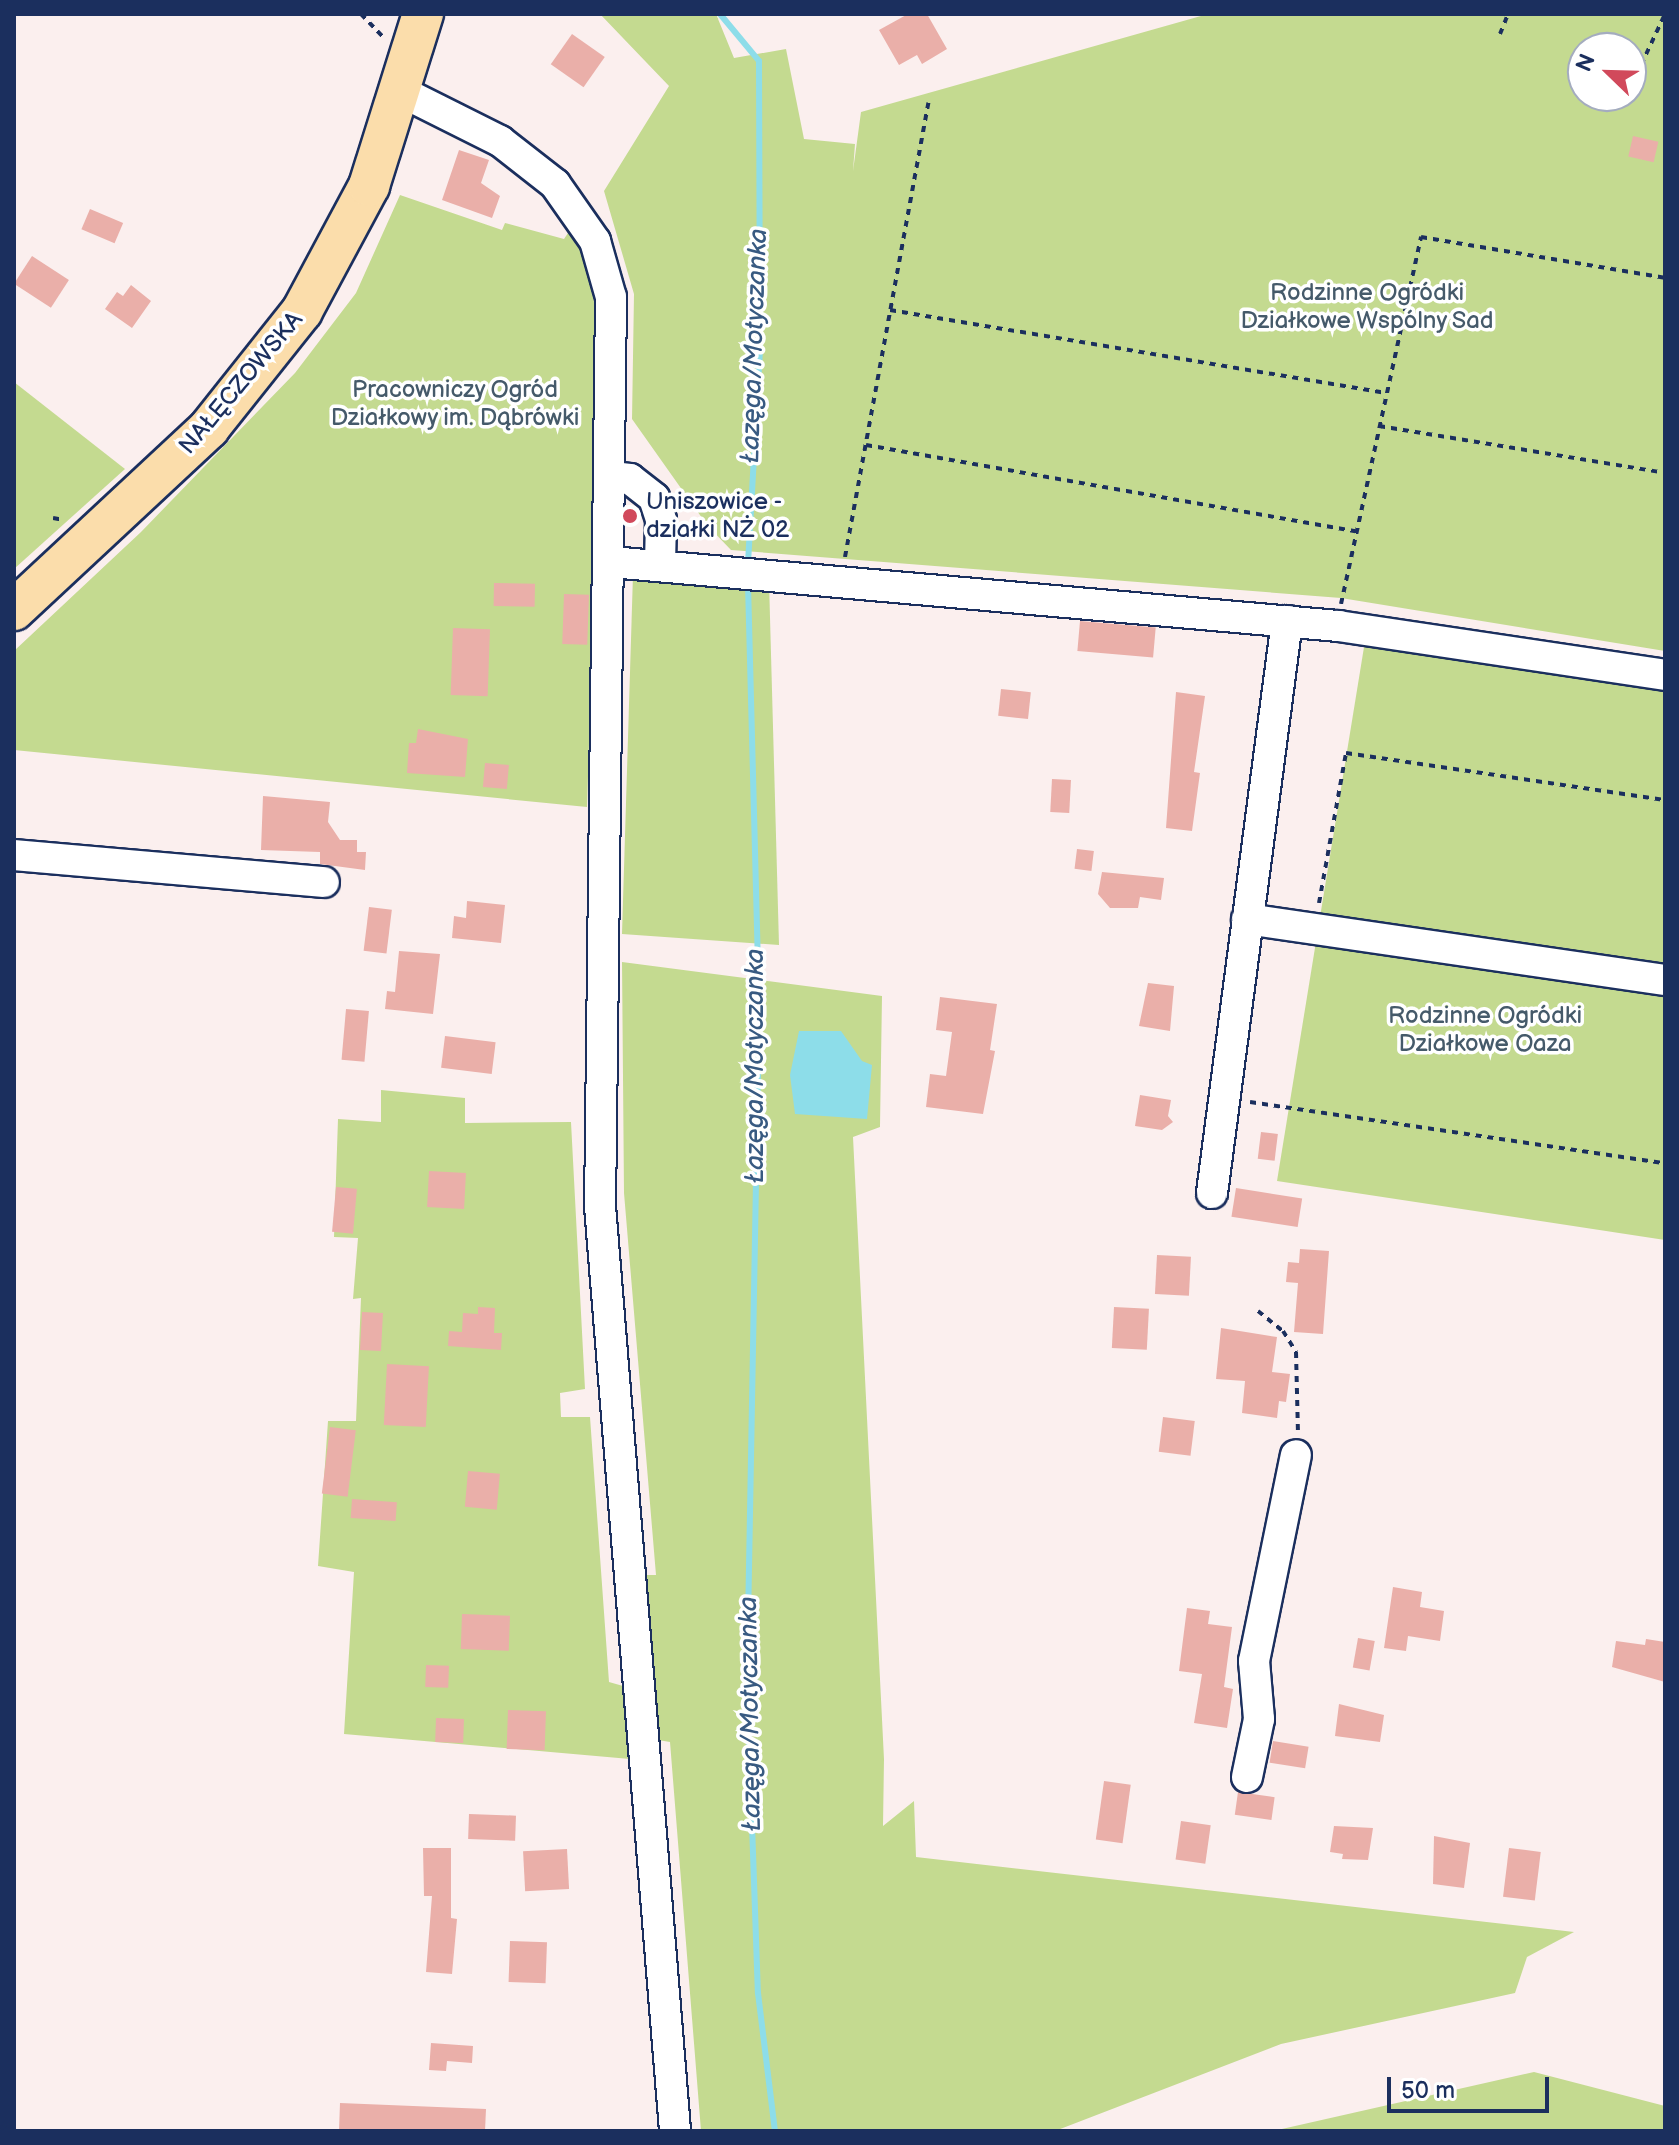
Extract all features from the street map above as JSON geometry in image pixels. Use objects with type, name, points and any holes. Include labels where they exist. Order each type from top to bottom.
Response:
[{"type":"main road","name":"NAŁĘCZOWSKA","points":[[14,610],[188,449],[278,345],[354,220],[402,92],[423,14]]},
{"type":"street","points":[[402,92],[528,160],[562,191],[595,241],[612,314],[600,1206],[675,2131]]},
{"type":"street","points":[[612,477],[630,479],[654,498],[661,520],[660,564]]},
{"type":"street","points":[[611,562],[841,579],[1338,626],[1665,675]]},
{"type":"street","points":[[1212,1193],[1287,621]]},
{"type":"street","points":[[14,855],[324,882]]},
{"type":"street","points":[[1247,919],[1665,980]]},
{"type":"street","points":[[1247,1777],[1259,1719],[1254,1661],[1296,1455]]},
{"type":"path","points":[[1500,34],[1508,14]]},
{"type":"path","points":[[1647,52],[1665,14]]},
{"type":"path","points":[[841,579],[928,103]]},
{"type":"path","points":[[1338,626],[1421,237],[1665,278]]},
{"type":"path","points":[[890,310],[1386,393]]},
{"type":"path","points":[[1379,426],[1665,473]]},
{"type":"path","points":[[866,445],[1356,531]]},
{"type":"path","points":[[1314,929],[1346,753],[1665,800]]},
{"type":"path","points":[[1224,1099],[1665,1163]]},
{"type":"path","points":[[1258,1311],[1283,1331],[1296,1352],[1301,1406],[1296,1455]]},
{"type":"green space","name":"Rodzinne Ogródki Działkowe Wspólny Sad","points":[[600,14],[716,14],[734,58],[786,49],[804,139],[855,144],[853,171],[861,112],[1208,14],[1665,14],[1665,651],[1341,598],[731,550],[707,525],[632,419],[634,294],[604,191],[669,86]]},
{"type":"green space","name":"Pracowniczy Ogród Działkowy im. Dąbrówki","points":[[400,195],[502,230],[505,223],[564,239],[572,227],[583,245],[592,281],[601,376],[587,807],[14,750],[14,651],[141,532],[295,373],[356,293]]},
{"type":"green space","points":[[14,382],[125,469],[14,569]]},
{"type":"green space","points":[[633,574],[769,581],[779,945],[622,934]]},
{"type":"green space","name":"Rodzinne Ogródki Działkowe Oaza","points":[[1365,641],[1665,689],[1665,1240],[1277,1181]]},
{"type":"green space","points":[[622,962],[882,996],[880,1127],[853,1137],[884,1759],[883,1826],[914,1801],[916,1857],[1574,1932],[1527,1957],[1515,1993],[1281,2044],[1055,2131],[701,2131],[670,1742],[658,1740],[645,1575],[656,1575],[624,1193]]},
{"type":"green space","points":[[381,1090],[465,1098],[465,1123],[571,1122],[585,1389],[560,1393],[561,1417],[590,1417],[609,1682],[623,1686],[630,1759],[344,1734],[354,1572],[318,1566],[328,1421],[356,1421],[361,1298],[353,1299],[358,1238],[334,1237],[338,1119],[381,1122]]},
{"type":"green space","points":[[1534,2072],[1665,2106],[1665,2131],[1273,2131]]},
{"type":"water","points":[[799,1031],[841,1031],[862,1061],[872,1065],[867,1119],[795,1114],[790,1075]]},
{"type":"building","points":[[908,14],[927,14],[947,49],[922,64],[917,55],[899,65],[879,30]]},
{"type":"building","points":[[572,34],[605,57],[584,87],[551,64]]},
{"type":"building","points":[[1633,136],[1658,142],[1654,162],[1628,156]]},
{"type":"building","points":[[459,150],[489,160],[481,183],[500,196],[492,218],[442,200]]},
{"type":"building","points":[[90,209],[123,223],[115,243],[81,229]]},
{"type":"building","points":[[32,256],[69,280],[51,308],[14,284]]},
{"type":"building","points":[[131,285],[151,301],[132,328],[105,309],[117,292],[123,296]]},
{"type":"building","points":[[494,583],[535,584],[535,607],[494,606]]},
{"type":"building","points":[[564,594],[589,595],[587,645],[562,644]]},
{"type":"building","points":[[1080,621],[1156,628],[1153,658],[1077,651]]},
{"type":"building","points":[[453,628],[490,629],[488,696],[451,695]]},
{"type":"building","points":[[1001,689],[1031,692],[1028,719],[998,716]]},
{"type":"building","points":[[1176,692],[1205,696],[1194,772],[1200,773],[1192,831],[1166,828]]},
{"type":"building","points":[[418,729],[468,739],[465,777],[407,773],[409,743],[416,743]]},
{"type":"building","points":[[485,763],[509,765],[507,789],[483,787]]},
{"type":"building","points":[[1052,779],[1071,780],[1069,813],[1050,812]]},
{"type":"building","points":[[263,796],[330,802],[328,822],[340,840],[357,840],[357,852],[366,852],[365,870],[320,864],[320,852],[261,850]]},
{"type":"building","points":[[1077,849],[1094,851],[1091,871],[1075,869]]},
{"type":"building","points":[[1102,872],[1164,878],[1161,900],[1140,897],[1138,908],[1110,908],[1098,894]]},
{"type":"building","points":[[467,901],[505,905],[501,943],[452,938],[454,916],[466,918]]},
{"type":"building","points":[[369,907],[392,910],[386,953],[364,951]]},
{"type":"building","points":[[399,951],[440,954],[433,1014],[385,1009],[387,991],[395,992]]},
{"type":"building","points":[[1148,983],[1174,986],[1170,1031],[1139,1026]]},
{"type":"building","points":[[940,997],[997,1004],[990,1050],[995,1051],[983,1114],[926,1107],[930,1074],[946,1076],[952,1032],[936,1030]]},
{"type":"building","points":[[346,1009],[369,1011],[364,1062],[342,1060]]},
{"type":"building","points":[[445,1036],[496,1042],[492,1074],[441,1068]]},
{"type":"building","points":[[1140,1095],[1171,1100],[1168,1116],[1173,1122],[1162,1130],[1135,1126]]},
{"type":"building","points":[[1261,1132],[1278,1134],[1275,1161],[1258,1159]]},
{"type":"building","points":[[429,1171],[466,1173],[464,1209],[427,1207]]},
{"type":"building","points":[[336,1187],[357,1189],[353,1234],[332,1232]]},
{"type":"building","points":[[1236,1188],[1302,1198],[1298,1227],[1231,1217]]},
{"type":"building","points":[[1300,1249],[1329,1251],[1323,1334],[1294,1332],[1298,1283],[1286,1282],[1288,1262],[1299,1263]]},
{"type":"building","points":[[1157,1255],[1191,1257],[1189,1296],[1155,1294]]},
{"type":"building","points":[[478,1307],[495,1308],[494,1333],[502,1333],[501,1350],[448,1346],[449,1331],[462,1332],[463,1313],[478,1314]]},
{"type":"building","points":[[1114,1307],[1149,1309],[1147,1350],[1112,1348]]},
{"type":"building","points":[[362,1312],[383,1313],[381,1351],[360,1350]]},
{"type":"building","points":[[1221,1328],[1277,1337],[1272,1372],[1290,1374],[1286,1402],[1279,1401],[1277,1418],[1242,1413],[1245,1381],[1216,1379]]},
{"type":"building","points":[[387,1364],[429,1366],[426,1427],[384,1425]]},
{"type":"building","points":[[1163,1417],[1195,1421],[1190,1456],[1159,1452]]},
{"type":"building","points":[[330,1427],[356,1430],[348,1497],[322,1494]]},
{"type":"building","points":[[468,1471],[500,1474],[497,1510],[465,1507]]},
{"type":"building","points":[[352,1499],[397,1502],[396,1521],[351,1518]]},
{"type":"building","points":[[1393,1587],[1422,1592],[1420,1607],[1444,1611],[1440,1641],[1408,1636],[1406,1651],[1384,1648]]},
{"type":"building","points":[[1187,1608],[1210,1611],[1208,1624],[1232,1627],[1224,1687],[1233,1689],[1227,1728],[1194,1723],[1202,1674],[1179,1671]]},
{"type":"building","points":[[462,1614],[510,1616],[509,1651],[461,1649]]},
{"type":"building","points":[[1358,1638],[1375,1641],[1370,1670],[1353,1668]]},
{"type":"building","points":[[1646,1639],[1665,1642],[1665,1682],[1612,1667],[1616,1641],[1645,1645]]},
{"type":"building","points":[[426,1665],[449,1666],[448,1688],[425,1687]]},
{"type":"building","points":[[1339,1704],[1384,1715],[1380,1742],[1335,1736]]},
{"type":"building","points":[[508,1710],[546,1711],[545,1750],[507,1749]]},
{"type":"building","points":[[436,1718],[464,1719],[463,1743],[435,1742]]},
{"type":"building","points":[[1273,1741],[1309,1747],[1305,1768],[1270,1763]]},
{"type":"building","points":[[1104,1781],[1131,1785],[1123,1843],[1096,1839]]},
{"type":"building","points":[[1238,1792],[1275,1797],[1271,1820],[1235,1815]]},
{"type":"building","points":[[469,1814],[516,1816],[515,1841],[468,1839]]},
{"type":"building","points":[[1181,1821],[1211,1825],[1205,1864],[1176,1860]]},
{"type":"building","points":[[1334,1826],[1373,1828],[1368,1860],[1342,1859],[1343,1854],[1330,1852]]},
{"type":"building","points":[[1434,1836],[1470,1843],[1464,1888],[1433,1884]]},
{"type":"building","points":[[423,1848],[451,1848],[451,1918],[457,1919],[452,1974],[426,1972],[432,1896],[424,1896]]},
{"type":"building","points":[[1509,1848],[1541,1852],[1535,1901],[1503,1897]]},
{"type":"building","points":[[567,1849],[569,1889],[525,1891],[523,1851]]},
{"type":"building","points":[[510,1941],[547,1942],[546,1983],[509,1982]]},
{"type":"building","points":[[431,2043],[473,2046],[472,2063],[447,2061],[446,2071],[429,2070]]},
{"type":"building","points":[[340,2103],[486,2109],[485,2131],[339,2131]]},
{"type":"waterway","name":"Łazęga/Motyczanka","points":[[720,14],[759,61],[760,349],[748,565]]},
{"type":"waterway","name":"Łazęga/Motyczanka","points":[[748,584],[759,1017],[747,1681],[758,1993],[775,2131]]},
{"type":"place","name":"Uniszowice - działki NŻ 02","points":[[630,516]]}]
